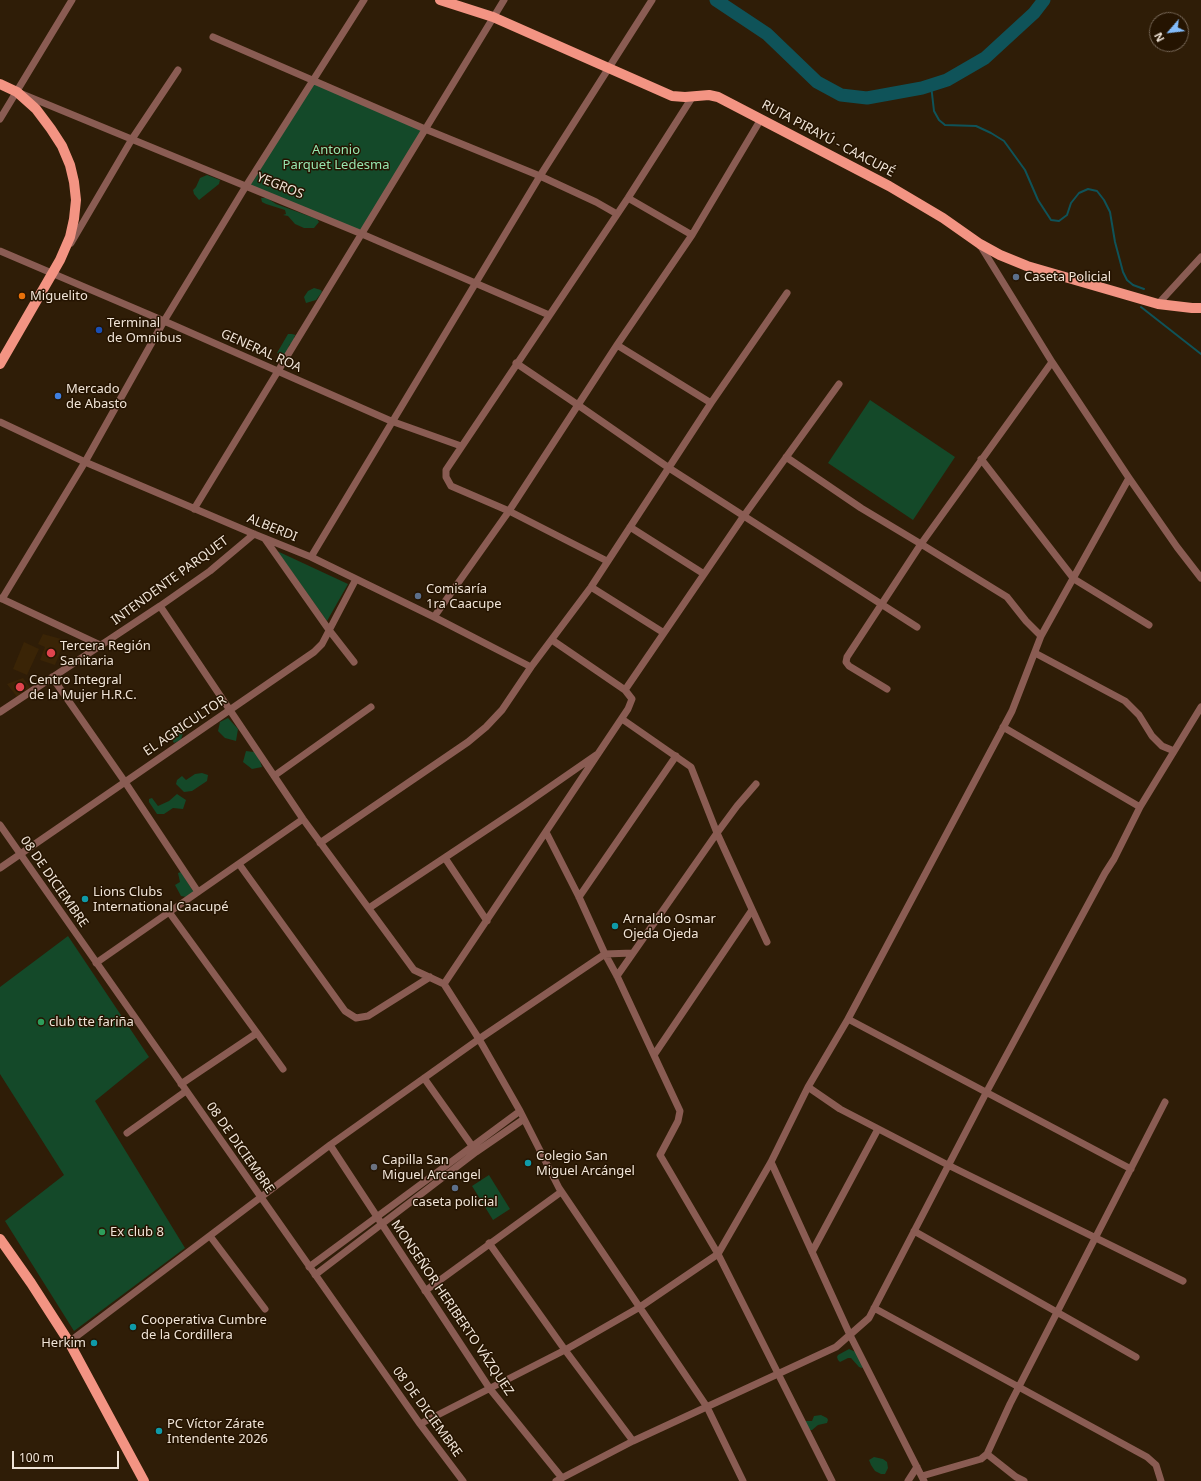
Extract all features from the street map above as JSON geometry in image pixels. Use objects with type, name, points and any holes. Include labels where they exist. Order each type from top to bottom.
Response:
[{"type":"main road","name":"RUTA PIRAYÚ - CAACUPÉ","points":[[440,0],[493,18],[609,67],[672,96],[709,95],[718,97],[761,118],[889,186],[942,218],[980,244],[1000,255],[1027,266],[1158,304],[1201,308]]},
{"type":"main road","name":"YEGROS","points":[[0,84],[17,92]]},
{"type":"main road","points":[[0,364],[53,274],[70,237],[76,200],[70,165],[62,146],[36,109],[17,92]]},
{"type":"main road","points":[[0,1239],[31,1283],[69,1342],[144,1481]]},
{"type":"street","points":[[0,119],[72,0]]},
{"type":"street","points":[[100,645],[1,599],[85,462],[164,321],[246,186],[364,0]]},
{"type":"street","points":[[194,509],[504,0]]},
{"type":"street","points":[[311,557],[391,421],[540,176],[652,0]]},
{"type":"street","points":[[213,37],[426,129],[540,176],[596,202],[617,214]]},
{"type":"street","points":[[53,274],[132,140],[178,70]]},
{"type":"street","name":"YEGROS","points":[[17,92],[362,234],[549,315]]},
{"type":"street","points":[[606,561],[509,512],[451,486],[446,477],[446,470],[516,363],[628,198],[694,96]]},
{"type":"street","points":[[434,616],[509,512],[617,345],[692,235],[761,118]]},
{"type":"street","points":[[628,198],[692,235]]},
{"type":"street","points":[[980,244],[1052,362],[1129,478],[1177,547],[1201,578]]},
{"type":"street","name":"GENERAL ROA","points":[[0,251],[391,421],[461,446]]},
{"type":"street","points":[[1158,304],[1201,257]]},
{"type":"street","points":[[320,843],[468,742],[486,727],[502,710],[531,667],[591,587],[606,561],[711,403],[787,293]]},
{"type":"street","points":[[617,345],[711,403]]},
{"type":"street","points":[[887,689],[849,666],[846,662],[847,657],[921,544],[1052,362]]},
{"type":"street","points":[[516,363],[743,517],[917,627]]},
{"type":"street","points":[[626,690],[743,517],[839,384]]},
{"type":"street","name":"ALBERDI","points":[[0,422],[85,462],[311,557],[434,616],[531,667]]},
{"type":"street","points":[[786,457],[861,508],[1007,597],[1026,621],[1041,636]]},
{"type":"street","points":[[981,459],[1074,579],[1149,625]]},
{"type":"street","points":[[420,1424],[565,1350],[640,1307],[718,1254],[771,1162],[808,1087],[848,1019],[1012,711],[1041,636],[1129,478]]},
{"type":"street","points":[[630,527],[704,574]]},
{"type":"street","name":"INTENDENTE PARQUET","points":[[0,712],[160,606],[210,570],[254,534]]},
{"type":"street","points":[[265,538],[329,630],[354,662]]},
{"type":"street","name":"EL AGRICULTOR","points":[[0,868],[314,652],[322,644],[356,579]]},
{"type":"street","points":[[591,587],[664,633]]},
{"type":"street","points":[[160,606],[229,711],[303,819],[414,970],[444,984],[479,1039],[520,1111],[561,1192],[707,1407],[743,1481]]},
{"type":"street","points":[[444,984],[622,719],[632,699],[626,690],[552,640]]},
{"type":"street","points":[[1035,653],[1125,701],[1139,715],[1152,736],[1162,746],[1174,751]]},
{"type":"street","points":[[52,677],[125,782],[198,892]]},
{"type":"street","points":[[274,776],[371,707]]},
{"type":"street","points":[[559,1479],[633,1441],[836,1347],[869,1318],[986,1093],[1105,873],[1114,860],[1140,807],[1201,707]]},
{"type":"street","points":[[622,719],[691,767],[717,833],[767,942]]},
{"type":"street","points":[[1003,727],[1140,807]]},
{"type":"street","points":[[369,908],[524,805],[599,753]]},
{"type":"street","points":[[579,897],[676,756]]},
{"type":"street","points":[[617,976],[717,833],[756,784]]},
{"type":"street","points":[[96,963],[303,819]]},
{"type":"street","name":"08 DE DICIEMBRE","points":[[0,825],[260,1198],[420,1424],[463,1481]]},
{"type":"street","points":[[546,832],[617,976],[680,1111],[678,1121],[660,1155],[718,1254],[832,1481]]},
{"type":"street","points":[[445,858],[487,921]]},
{"type":"street","points":[[239,864],[345,1011],[356,1018],[368,1016],[430,977]]},
{"type":"street","points":[[654,1055],[752,910]]},
{"type":"street","points":[[169,912],[283,1070]]},
{"type":"street","points":[[69,1342],[330,1145],[479,1039],[605,954],[632,953]]},
{"type":"street","points":[[848,1019],[1131,1169]]},
{"type":"street","points":[[181,1084],[257,1033]]},
{"type":"street","points":[[424,1078],[474,1149]]},
{"type":"street","points":[[808,1087],[840,1109],[878,1129],[1183,1281]]},
{"type":"street","points":[[127,1133],[186,1091]]},
{"type":"street","points":[[771,1162],[850,1336],[923,1478],[981,1459],[987,1454],[1056,1313],[1165,1102]]},
{"type":"street","points":[[315,1275],[381,1224],[520,1111]]},
{"type":"street","points":[[309,1267],[474,1149],[524,1119]]},
{"type":"street","points":[[812,1252],[878,1129]]},
{"type":"street","name":"MONSEÑOR HERIBERTO VÁZQUEZ","points":[[330,1145],[490,1389],[559,1479]]},
{"type":"street","points":[[425,1291],[561,1192]]},
{"type":"street","points":[[914,1232],[1136,1357]]},
{"type":"street","points":[[210,1236],[265,1309]]},
{"type":"street","points":[[489,1243],[565,1350],[633,1441]]},
{"type":"street","points":[[874,1308],[1147,1457],[1156,1465],[1161,1481]]},
{"type":"street","points":[[987,1454],[1016,1477],[1024,1481]]},
{"type":"street","points":[[908,1481],[917,1467]]},
{"type":"shaded area","name":"Tercera Región Sanitaria","points":[[43,634],[65,640],[55,665],[40,660],[45,647],[38,644]]},
{"type":"shaded area","points":[[24,642],[39,649],[27,675],[13,669]]},
{"type":"shaded area","name":"Centro Integral de la Mujer H.R.C.","points":[[23,678],[32,690],[17,697],[7,684]]},
{"type":"green space","name":"Antonio Parquet Ledesma","points":[[313,80],[425,129],[362,234],[246,186]]},
{"type":"green space","points":[[207,175],[220,180],[219,184],[199,200],[194,194],[193,190],[200,178]]},
{"type":"green space","points":[[261,198],[267,198],[276,204],[317,219],[319,222],[314,228],[304,228],[295,224],[288,216],[283,215],[286,214],[285,210],[262,202]]},
{"type":"green space","points":[[314,288],[321,290],[322,292],[316,300],[306,303],[304,297],[308,291]]},
{"type":"green space","points":[[288,334],[296,335],[294,337],[294,342],[289,345],[288,351],[284,356],[277,353]]},
{"type":"green space","points":[[870,400],[955,457],[913,520],[828,463]]},
{"type":"green space","points":[[277,551],[348,584],[327,621]]},
{"type":"green space","points":[[228,718],[238,729],[236,741],[225,738],[218,731],[220,722]]},
{"type":"green space","points":[[179,726],[183,733],[181,740],[174,743],[168,730]]},
{"type":"green space","points":[[246,751],[254,752],[259,758],[262,767],[252,769],[243,762]]},
{"type":"green space","points":[[202,773],[208,775],[207,781],[192,791],[184,792],[176,784],[177,780],[182,776],[186,780],[195,774]]},
{"type":"green space","points":[[177,794],[186,800],[183,809],[173,808],[164,814],[157,814],[149,802],[149,799],[152,798],[158,806],[169,801]]},
{"type":"green space","points":[[181,872],[193,891],[193,893],[186,897],[181,896],[175,885],[180,882],[178,873]]},
{"type":"green space","points":[[68,936],[149,1057],[95,1101],[185,1248],[74,1331],[5,1221],[64,1175],[0,1074],[0,987]]},
{"type":"green space","points":[[489,1175],[510,1209],[493,1220],[472,1186]]},
{"type":"green space","points":[[849,1349],[860,1354],[865,1366],[862,1368],[859,1367],[851,1358],[840,1362],[838,1360],[838,1355]]},
{"type":"green space","points":[[821,1415],[827,1418],[827,1423],[818,1425],[810,1430],[806,1424],[806,1421],[812,1421],[814,1416]]},
{"type":"green space","points":[[874,1457],[883,1459],[887,1462],[888,1468],[885,1474],[875,1471],[871,1465],[869,1460]]},
{"type":"waterway","points":[[716,0],[767,34],[817,82],[841,95],[867,98],[922,88],[947,80],[985,58],[1034,13],[1044,0]]},
{"type":"waterway","points":[[931,85],[934,111],[939,120],[945,125],[976,126],[1004,141],[1025,170],[1038,200],[1051,220],[1059,221],[1067,215],[1071,203],[1079,193],[1088,189],[1097,191],[1104,200],[1110,212],[1115,242],[1123,272],[1127,280],[1133,285],[1144,289]]},
{"type":"waterway","points":[[1141,307],[1201,354]]},
{"type":"place","name":"Caseta Policial","points":[[1016,277]]},
{"type":"place","name":"Miguelito","points":[[22,296]]},
{"type":"place","name":"Terminal de Omnibus","points":[[99,330]]},
{"type":"place","name":"Mercado de Abasto","points":[[58,396]]},
{"type":"place","name":"Comisaría 1ra Caacupe","points":[[418,596]]},
{"type":"place","name":"Tercera Región Sanitaria","points":[[51,653]]},
{"type":"place","name":"Centro Integral de la Mujer H.R.C.","points":[[20,687]]},
{"type":"place","name":"Lions Clubs International Caacupé","points":[[85,899]]},
{"type":"place","name":"Arnaldo Osmar Ojeda Ojeda","points":[[615,926]]},
{"type":"place","name":"club tte fariña","points":[[41,1022]]},
{"type":"place","name":"Colegio San Miguel Arcángel","points":[[528,1163]]},
{"type":"place","name":"Capilla San Miguel Arcangel","points":[[374,1167]]},
{"type":"place","name":"caseta policial","points":[[455,1188]]},
{"type":"place","name":"Ex club 8","points":[[102,1232]]},
{"type":"place","name":"Cooperativa Cumbre de la Cordillera","points":[[133,1327]]},
{"type":"place","name":"Herkim","points":[[94,1343]]},
{"type":"place","name":"PC Víctor Zárate Intendente 2026","points":[[159,1431]]}]
